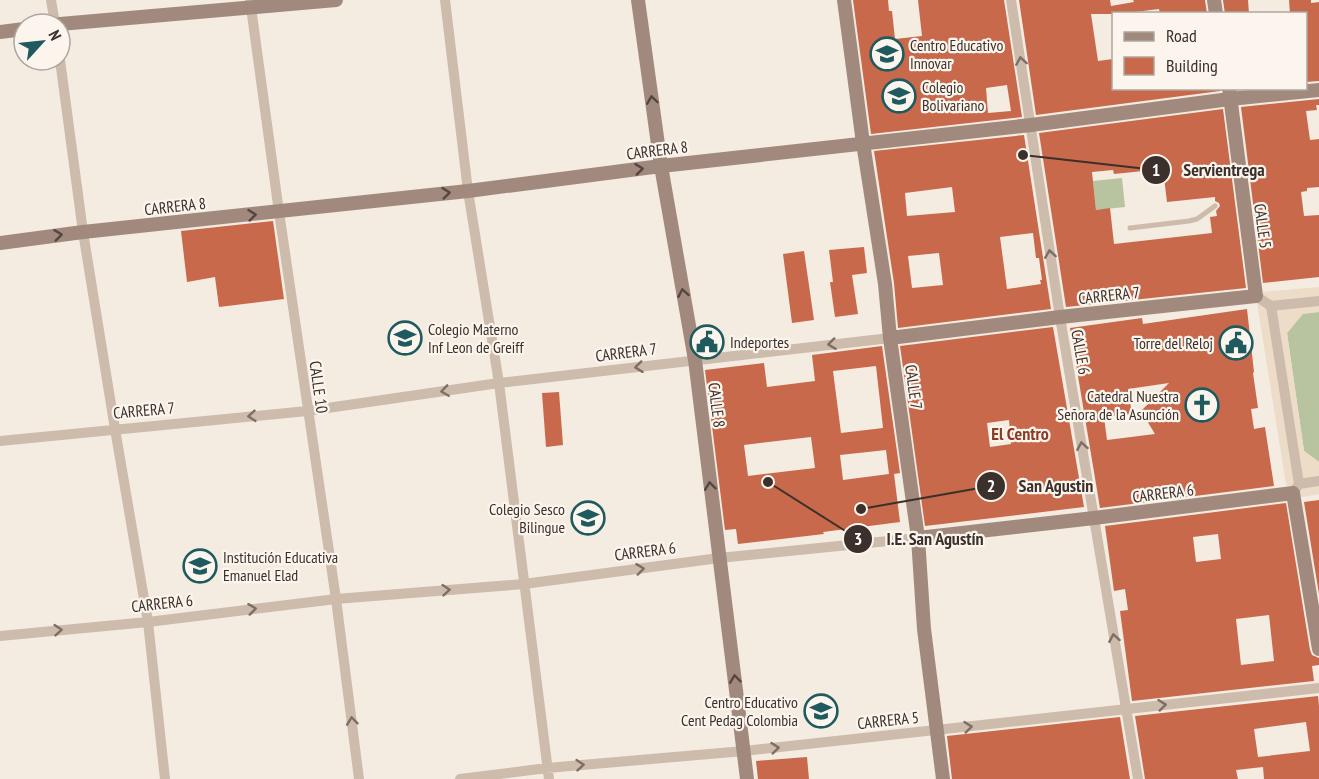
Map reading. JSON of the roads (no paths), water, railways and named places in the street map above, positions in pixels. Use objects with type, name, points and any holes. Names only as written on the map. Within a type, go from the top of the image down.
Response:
[{"type":"street","points":[[72,23],[251,3],[336,0]]},
{"type":"street","points":[[445,0],[468,191],[499,383],[548,774]]},
{"type":"street","name":"CALLE 8","points":[[638,0],[661,166],[695,360],[747,779]]},
{"type":"street","name":"CALLE 7","points":[[844,0],[885,284],[890,338],[918,537],[924,629],[943,779]]},
{"type":"street","name":"CALLE 6","points":[[1011,0],[1060,317],[1138,779]]},
{"type":"street","name":"CALLE 10","points":[[251,3],[336,599],[359,779]]},
{"type":"street","points":[[62,72],[83,232],[148,622],[165,779]]},
{"type":"street","name":"CARRERA 8","points":[[0,243],[1030,125],[1229,94],[1319,90]]},
{"type":"street","name":"CALLE 5","points":[[1229,94],[1241,203],[1256,296]]},
{"type":"street","points":[[1256,296],[1271,306],[1319,301]]},
{"type":"street","name":"CARRERA 7","points":[[0,441],[308,411],[499,383],[1256,296]]},
{"type":"street","points":[[1271,306],[1319,649]]},
{"type":"street","points":[[1296,488],[1319,481]]},
{"type":"street","name":"CARRERA 6","points":[[0,636],[148,622],[336,599],[524,584],[719,558],[1094,518],[1296,488]]},
{"type":"street","name":"CARRERA 5","points":[[460,779],[548,774],[1319,688]]},
{"type":"lane","points":[[1130,228],[1197,219],[1215,206]]},
{"type":"place","name":"Centro Educativo Innovar","points":[[887,54]]},
{"type":"place","name":"Colegio Bolivariano","points":[[899,96]]},
{"type":"place","name":"Servientrega","points":[[1023,155]]},
{"type":"place","name":"Colegio Materno Inf Leon de Greiff","points":[[405,338]]},
{"type":"place","name":"Indeportes","points":[[707,342]]},
{"type":"place","name":"Torre del Reloj","points":[[1236,343]]},
{"type":"place","name":"Catedral Nuestra Señora de la Asunción","points":[[1202,405]]},
{"type":"place","name":"I.E. San Agustín","points":[[768,482]]},
{"type":"place","name":"San Agustin","points":[[861,509]]},
{"type":"place","name":"Colegio Sesco Bilingue","points":[[588,518]]},
{"type":"place","name":"Institución Educativa Emanuel Elad","points":[[200,566]]},
{"type":"place","name":"Centro Educativo Cent Pedag Colombia","points":[[821,711]]},
{"type":"district","name":"El Centro","points":[[1020,433]]}]
